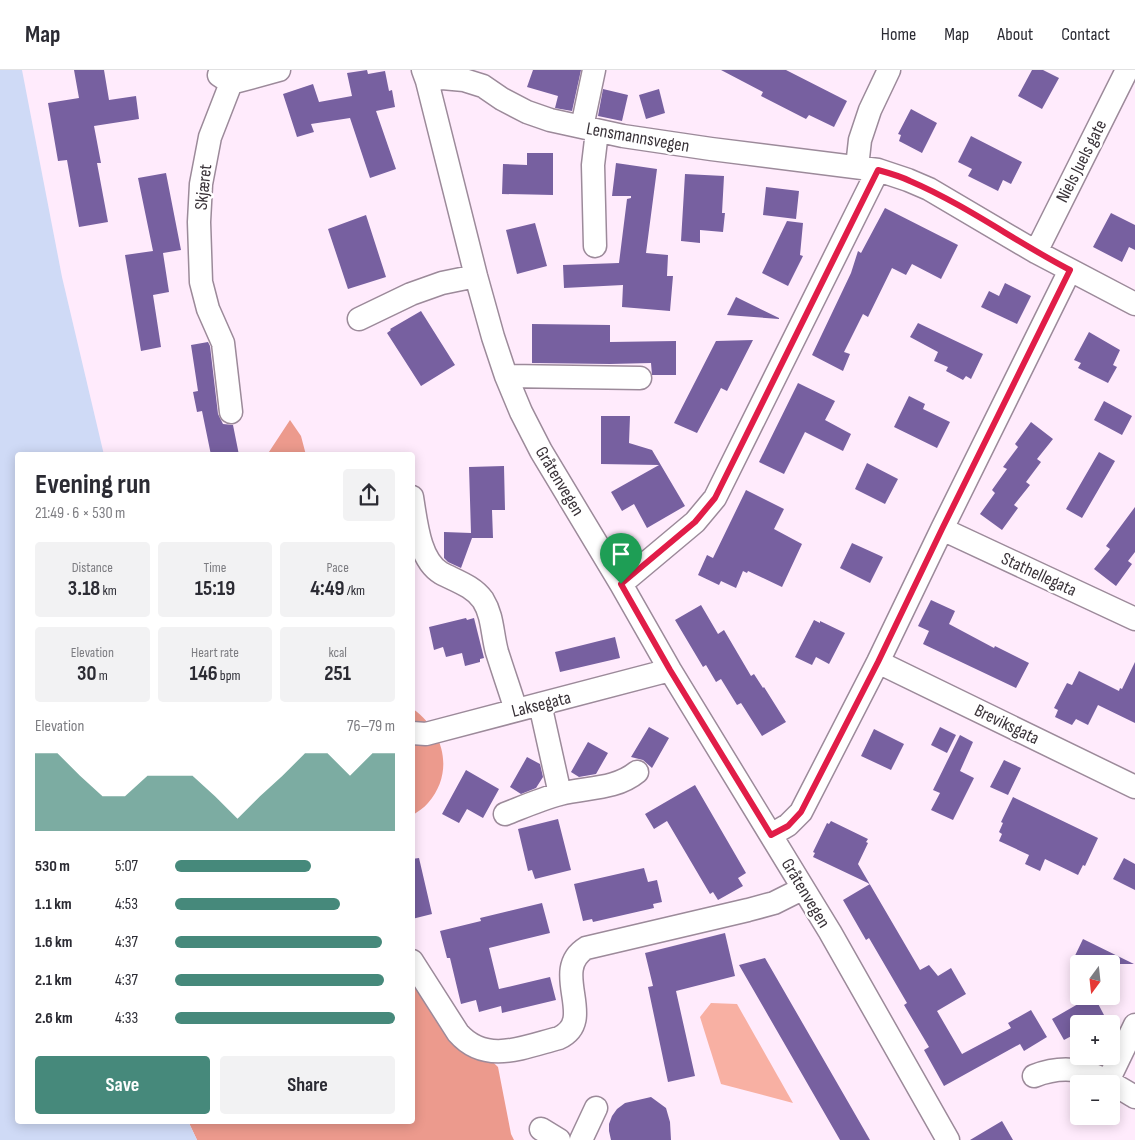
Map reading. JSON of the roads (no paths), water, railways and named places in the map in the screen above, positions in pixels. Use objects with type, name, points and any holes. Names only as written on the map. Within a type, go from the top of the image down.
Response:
[{"type":"street","points":[[212,70],[228,76],[279,70]]},
{"type":"street","points":[[594,70],[589,129],[596,246]]},
{"type":"street","points":[[621,584],[695,522],[715,498],[867,168],[860,140],[870,110],[888,70]]},
{"type":"street","name":"Niels Juels gate","points":[[1036,252],[1127,70]]},
{"type":"street","name":"Skjæret","points":[[228,76],[210,137],[201,184],[199,222],[201,282],[208,309],[223,343],[231,412]]},
{"type":"street","name":"Lensmannsvegen","points":[[425,76],[464,80],[483,86],[502,99],[527,112],[550,120],[589,129],[710,149],[867,168],[908,180],[929,189],[1036,252],[1135,304]]},
{"type":"street","name":"Gråtenvegen","points":[[425,76],[476,276],[506,376],[521,412],[541,451],[670,670],[830,932],[938,1137]]},
{"type":"street","points":[[771,835],[788,826],[801,812],[878,662],[1070,270]]},
{"type":"street","points":[[359,319],[419,291],[442,283],[476,276]]},
{"type":"street","points":[[506,376],[640,378]]},
{"type":"street","points":[[415,516],[424,554],[432,567],[467,586],[482,599],[490,616],[497,650],[516,710]]},
{"type":"street","name":"Stathellegata","points":[[942,529],[1135,619]]},
{"type":"street","name":"Breviksgata","points":[[878,662],[1135,787]]},
{"type":"street","name":"Laksegata","points":[[415,733],[426,734],[670,670]]},
{"type":"street","points":[[540,704],[560,794]]},
{"type":"street","points":[[505,814],[560,794],[598,788],[627,780],[637,772]]},
{"type":"street","points":[[415,966],[465,1042],[490,1051],[506,1051],[559,1038],[564,1036],[573,1025],[576,1008],[570,974],[575,958],[586,948],[748,910],[782,900],[802,889]]},
{"type":"street","points":[[1111,1075],[1135,1025]]},
{"type":"street","points":[[1034,1076],[1063,1068],[1092,1075]]},
{"type":"street","points":[[1120,1088],[1135,1097]]},
{"type":"street","points":[[581,1140],[596,1108]]},
{"type":"water","points":[[0,70],[22,70],[62,277],[103,452],[15,452],[15,1124],[189,1124],[197,1140],[0,1140]]}]
